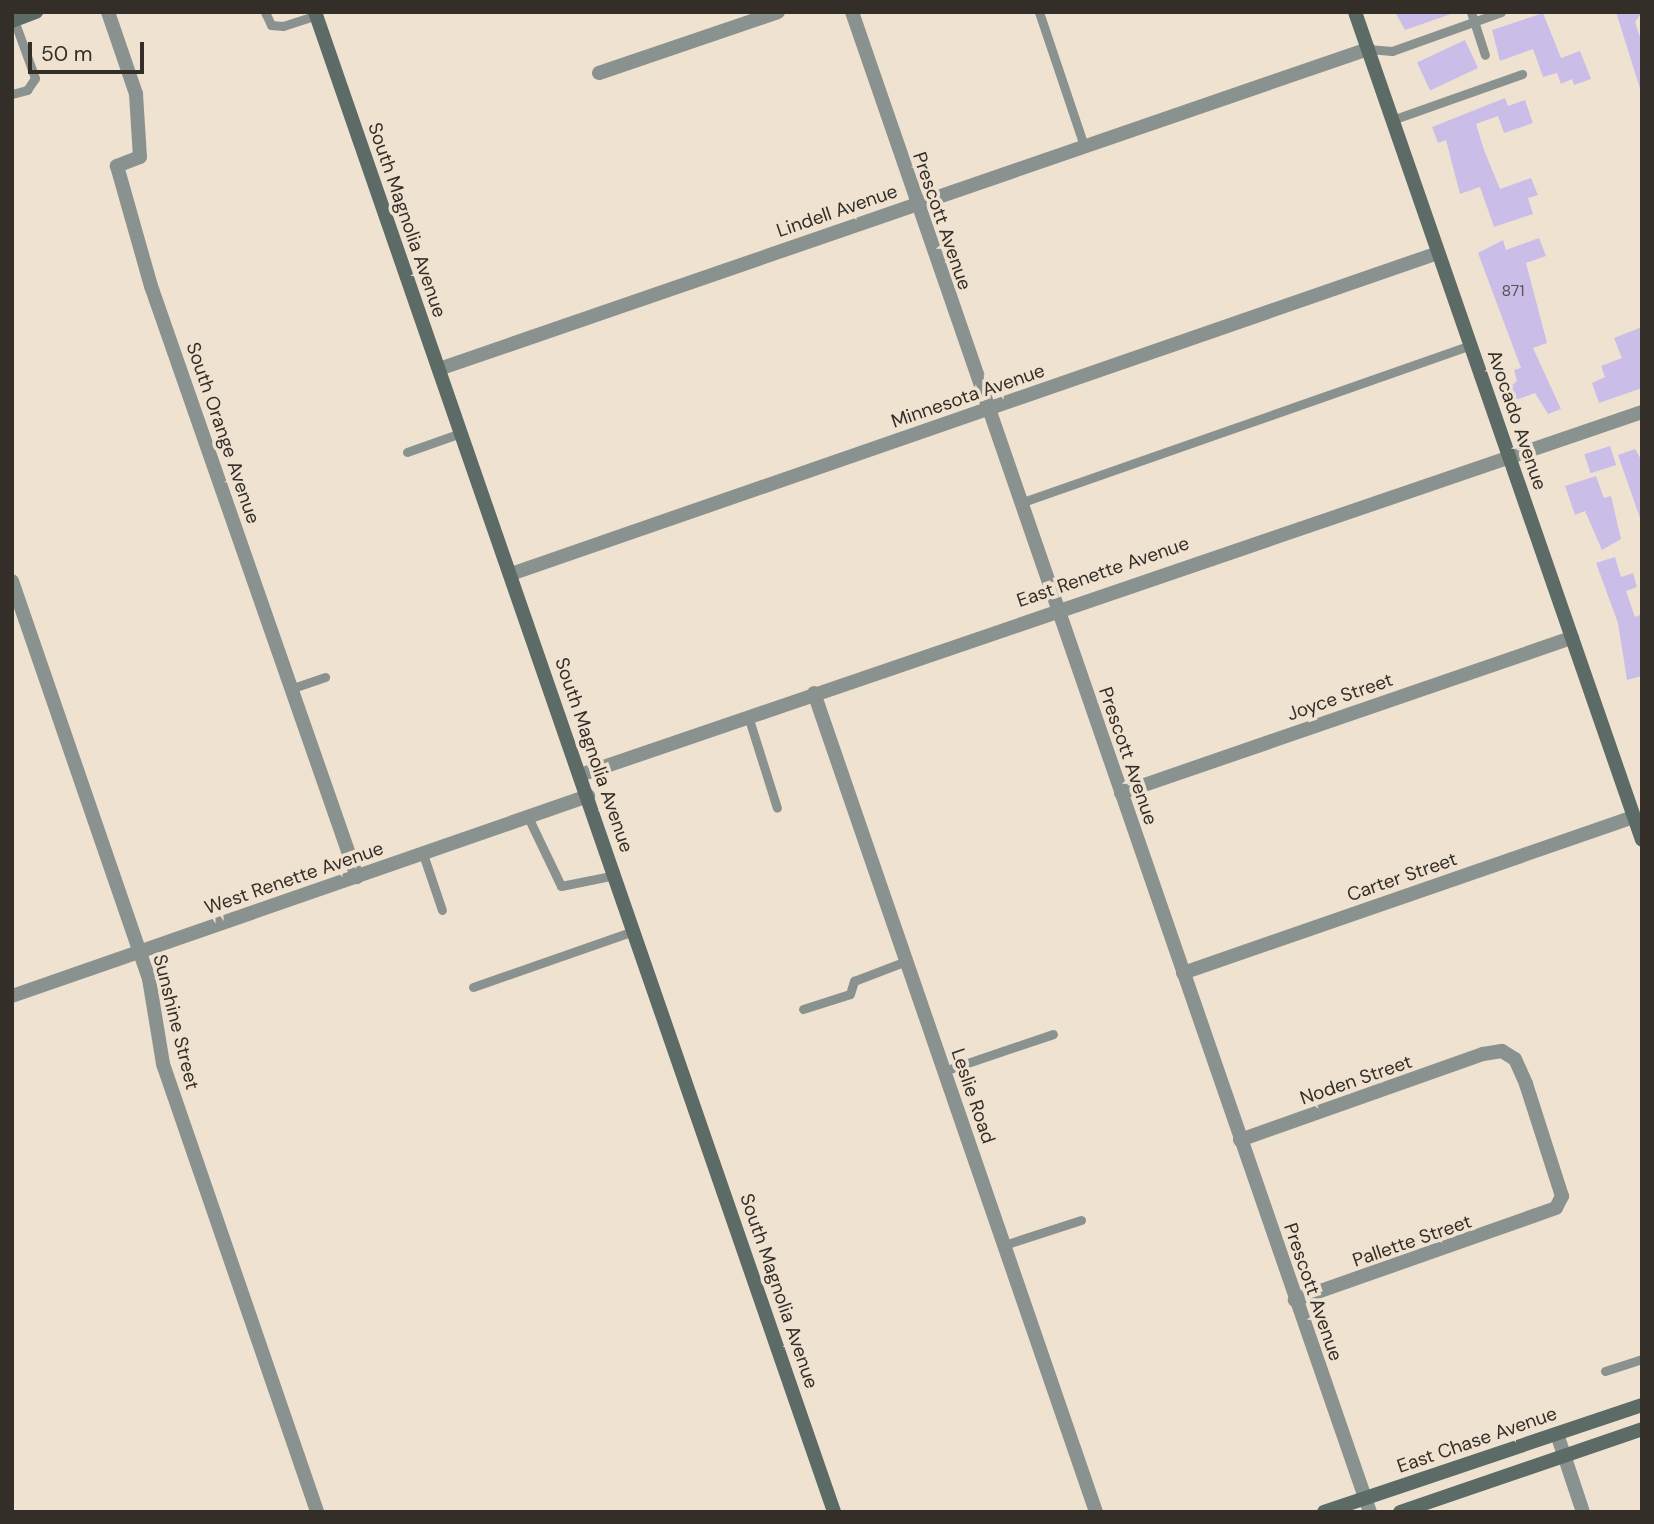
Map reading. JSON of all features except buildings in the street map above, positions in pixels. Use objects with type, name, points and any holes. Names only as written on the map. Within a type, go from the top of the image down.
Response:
[{"type":"main road","name":"Avocado Avenue","points":[[1355,12],[1642,840]]},
{"type":"main road","points":[[13,20],[32,13]]},
{"type":"main road","name":"South Magnolia Avenue","points":[[315,14],[834,1512]]},
{"type":"main road","name":"East Chase Avenue","points":[[1324,1512],[1368,1505],[1642,1405]]},
{"type":"main road","points":[[1400,1512],[1642,1429]]},
{"type":"street","name":"South Orange Avenue","points":[[108,12],[136,94],[142,138],[140,157],[117,166],[150,286],[357,877]]},
{"type":"street","points":[[599,74],[778,12]]},
{"type":"street","name":"Prescott Avenue","points":[[852,12],[986,411],[1368,1505]]},
{"type":"street","name":"Lindell Avenue","points":[[439,369],[1368,49]]},
{"type":"street","name":"Minnesota Avenue","points":[[511,574],[1438,253]]},
{"type":"street","name":"East Renette Avenue","points":[[580,775],[1509,453],[1642,412]]},
{"type":"street","name":"Sunshine Street","points":[[12,581],[140,952],[163,1063],[317,1512]]},
{"type":"street","name":"Joyce Street","points":[[1121,793],[1572,638]]},
{"type":"street","name":"Leslie Road","points":[[814,693],[1096,1512]]},
{"type":"street","name":"West Renette Avenue","points":[[12,996],[588,796]]},
{"type":"street","name":"Carter Street","points":[[1183,973],[1634,817]]},
{"type":"street","name":"Noden Street","points":[[1240,1140],[1483,1054],[1502,1051],[1515,1059],[1525,1080],[1562,1196],[1542,1217]]},
{"type":"street","name":"Pallette Street","points":[[1295,1300],[1542,1217]]},
{"type":"street","points":[[1557,1434],[1583,1512]]},
{"type":"lane","points":[[265,12],[271,25],[283,26],[315,14]]},
{"type":"lane","points":[[1039,12],[1084,146]]},
{"type":"lane","points":[[1368,49],[1392,51],[1472,17],[1501,12]]},
{"type":"lane","points":[[1472,17],[1485,55]]},
{"type":"lane","points":[[12,94],[27,90],[35,78],[13,20]]},
{"type":"lane","points":[[1392,120],[1522,74]]},
{"type":"lane","points":[[1018,503],[1470,345]]},
{"type":"lane","points":[[407,452],[461,433]]},
{"type":"lane","points":[[293,688],[325,677]]},
{"type":"lane","points":[[748,716],[777,808]]},
{"type":"lane","points":[[528,817],[561,886],[615,874]]},
{"type":"lane","points":[[423,853],[442,910]]},
{"type":"lane","points":[[473,986],[634,931]]},
{"type":"lane","points":[[803,1009],[850,994],[854,981],[906,961]]},
{"type":"lane","points":[[944,1071],[1053,1034]]},
{"type":"lane","points":[[1004,1245],[1081,1220]]},
{"type":"lane","points":[[1605,1371],[1642,1359]]}]
